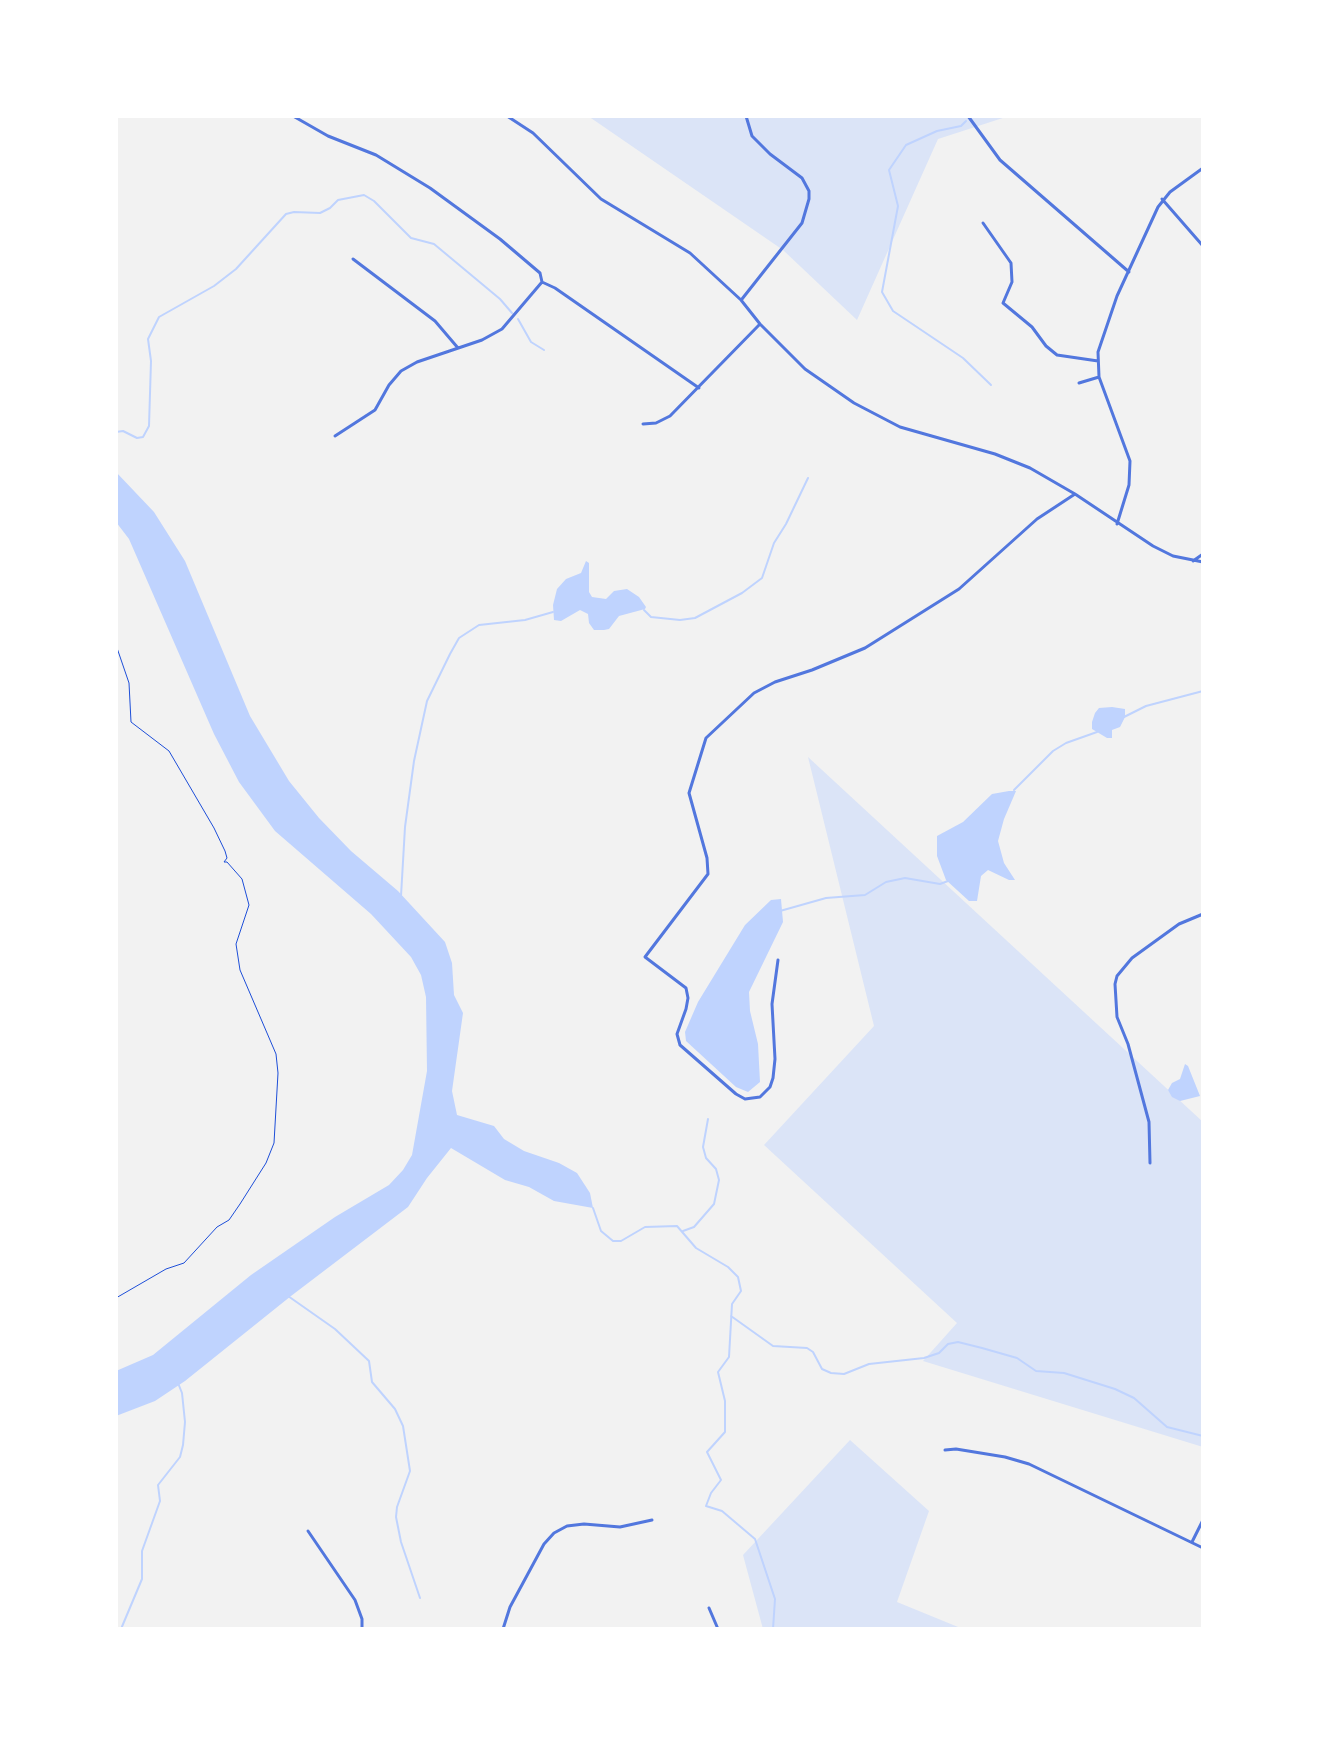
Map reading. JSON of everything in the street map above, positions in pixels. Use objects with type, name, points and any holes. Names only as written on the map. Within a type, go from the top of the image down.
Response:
[{"type":"street","points":[[293,116],[328,136],[376,155],[430,188],[500,239],[540,273],[542,282]]},
{"type":"street","points":[[507,116],[533,133],[601,199],[690,253],[741,300],[805,369],[854,403],[900,427],[968,445],[1018,463],[1075,494],[1117,524],[1173,556],[1203,562]]},
{"type":"street","points":[[741,300],[802,223],[809,199],[809,191],[802,178],[752,136],[746,116]]},
{"type":"street","points":[[968,116],[1000,160],[1129,272]]},
{"type":"street","points":[[1117,524],[1129,485],[1130,461],[1099,377],[1098,361],[1108,320],[1162,199],[1203,168]]},
{"type":"street","points":[[1162,199],[1203,246]]},
{"type":"street","points":[[983,223],[1011,263],[1012,282],[1003,303],[1032,327],[1057,355],[1098,361]]},
{"type":"street","points":[[353,259],[435,321],[458,348]]},
{"type":"street","points":[[335,436],[375,410],[401,371],[417,362],[482,340],[502,329],[542,282]]},
{"type":"street","points":[[542,282],[699,388]]},
{"type":"street","points":[[643,424],[656,423],[670,416],[760,324]]},
{"type":"street","points":[[1079,383],[1099,377]]},
{"type":"street","points":[[778,960],[772,1004],[773,1078],[766,1093],[752,1099],[736,1094],[680,1045],[677,1034],[686,1009],[686,988],[645,957],[708,874],[707,858],[689,793],[707,737],[741,703],[768,685],[865,648],[959,589],[1037,519],[1075,494]]},
{"type":"street","points":[[1193,561],[1203,554]]},
{"type":"street","points":[[1150,1163],[1149,1122],[1128,1044],[1117,1017],[1115,984],[1117,976],[1132,958],[1179,924],[1203,914]]},
{"type":"street","points":[[945,1450],[1005,1457],[1029,1464],[1203,1548]]},
{"type":"street","points":[[503,1629],[510,1607],[544,1544],[554,1533],[567,1526],[620,1527],[652,1520]]},
{"type":"street","points":[[1192,1542],[1203,1520]]},
{"type":"street","points":[[308,1531],[355,1600],[362,1629]]},
{"type":"street","points":[[709,1608],[718,1629]]},
{"type":"path","points":[[116,645],[129,683],[131,722],[169,751],[214,828],[225,851],[227,858],[224,862],[242,879],[249,905],[236,944],[240,970],[276,1054],[278,1073],[274,1143],[266,1163],[229,1220],[217,1227],[184,1263],[166,1269],[116,1298]]},
{"type":"shaded area","points":[[588,116],[1009,116],[938,139],[857,320],[783,250]]},
{"type":"shaded area","points":[[808,757],[1203,1122],[1203,1447],[923,1361],[957,1323],[764,1145],[874,1026]]},
{"type":"shaded area","points":[[850,1440],[929,1511],[897,1602],[963,1629],[763,1629],[743,1555]]},
{"type":"water","points":[[116,472],[154,512],[185,561],[250,716],[289,781],[319,818],[351,851],[398,891],[445,942],[452,963],[454,995],[463,1013],[452,1091],[457,1115],[494,1126],[504,1139],[524,1151],[577,1173],[590,1193],[593,1208],[554,1201],[529,1187],[505,1180],[451,1148],[408,1207],[185,1381],[155,1401],[116,1416],[116,1371],[153,1355],[251,1275],[335,1217],[389,1185],[403,1170],[412,1155],[427,1071],[426,997],[421,975],[411,957],[371,914],[275,831],[239,782],[214,734],[129,539],[116,522]]},
{"type":"water","points":[[586,561],[589,563],[589,592],[592,597],[606,599],[614,591],[627,589],[639,597],[645,609],[619,616],[609,629],[604,630],[594,630],[588,614],[580,610],[561,621],[554,620],[553,605],[557,589],[566,579],[581,573]]},
{"type":"water","points":[[1099,708],[1125,709],[1125,717],[1120,727],[1112,730],[1112,738],[1107,738],[1092,729],[1092,722]]},
{"type":"water","points":[[1016,791],[998,841],[1004,863],[1015,880],[988,870],[981,876],[977,901],[969,901],[946,880],[937,856],[937,836],[963,822],[992,794]]},
{"type":"water","points":[[781,899],[783,922],[749,992],[758,1044],[760,1082],[748,1092],[736,1087],[686,1041],[685,1032],[698,1002],[745,925],[771,900]]},
{"type":"water","points":[[1185,1064],[1200,1096],[1180,1101],[1172,1097],[1168,1090],[1172,1083],[1180,1079]]},
{"type":"waterway","points":[[966,121],[961,126],[937,131],[906,145],[889,170],[898,206],[882,292],[893,311],[963,358],[991,385]]},
{"type":"waterway","points":[[116,432],[143,437],[149,426],[151,361],[148,339],[159,317],[214,286],[236,269],[286,214],[320,213],[338,200],[364,195],[411,238],[434,244],[500,299],[512,313]]},
{"type":"waterway","points":[[518,319],[531,342],[544,350]]},
{"type":"waterway","points":[[644,610],[651,617],[695,618],[742,593],[762,578],[774,543],[808,478]]},
{"type":"waterway","points":[[401,896],[405,827],[414,761],[427,701],[450,654],[459,638],[479,625],[525,620],[553,612]]},
{"type":"waterway","points":[[1124,717],[1146,706],[1203,691]]},
{"type":"waterway","points":[[1014,790],[1053,751],[1097,732]]},
{"type":"waterway","points":[[780,911],[826,898],[865,895],[886,882],[905,878],[940,884],[948,881]]},
{"type":"waterway","points":[[683,1231],[694,1227],[714,1204],[719,1180],[703,1147],[708,1119]]},
{"type":"waterway","points":[[593,1208],[601,1231],[613,1241],[621,1241],[645,1227],[677,1226],[696,1248],[728,1267],[738,1277],[741,1291],[732,1304],[729,1357],[718,1372],[725,1401],[725,1432],[707,1452],[721,1480],[706,1506],[722,1511],[755,1539],[775,1599],[773,1629]]},
{"type":"waterway","points":[[288,1296],[335,1329],[369,1361],[372,1382],[395,1409],[403,1426],[410,1471],[396,1517],[420,1598]]},
{"type":"waterway","points":[[731,1316],[773,1346],[807,1348],[813,1352],[822,1369],[831,1373],[844,1374],[869,1364],[924,1358],[939,1353],[948,1344],[958,1342],[982,1348],[1017,1358],[1036,1371],[1064,1373],[1115,1389],[1134,1398],[1167,1427],[1203,1436]]},
{"type":"waterway","points":[[121,1629],[142,1579],[142,1551],[160,1501],[158,1485],[180,1457],[183,1445],[185,1422],[178,1383]]}]
